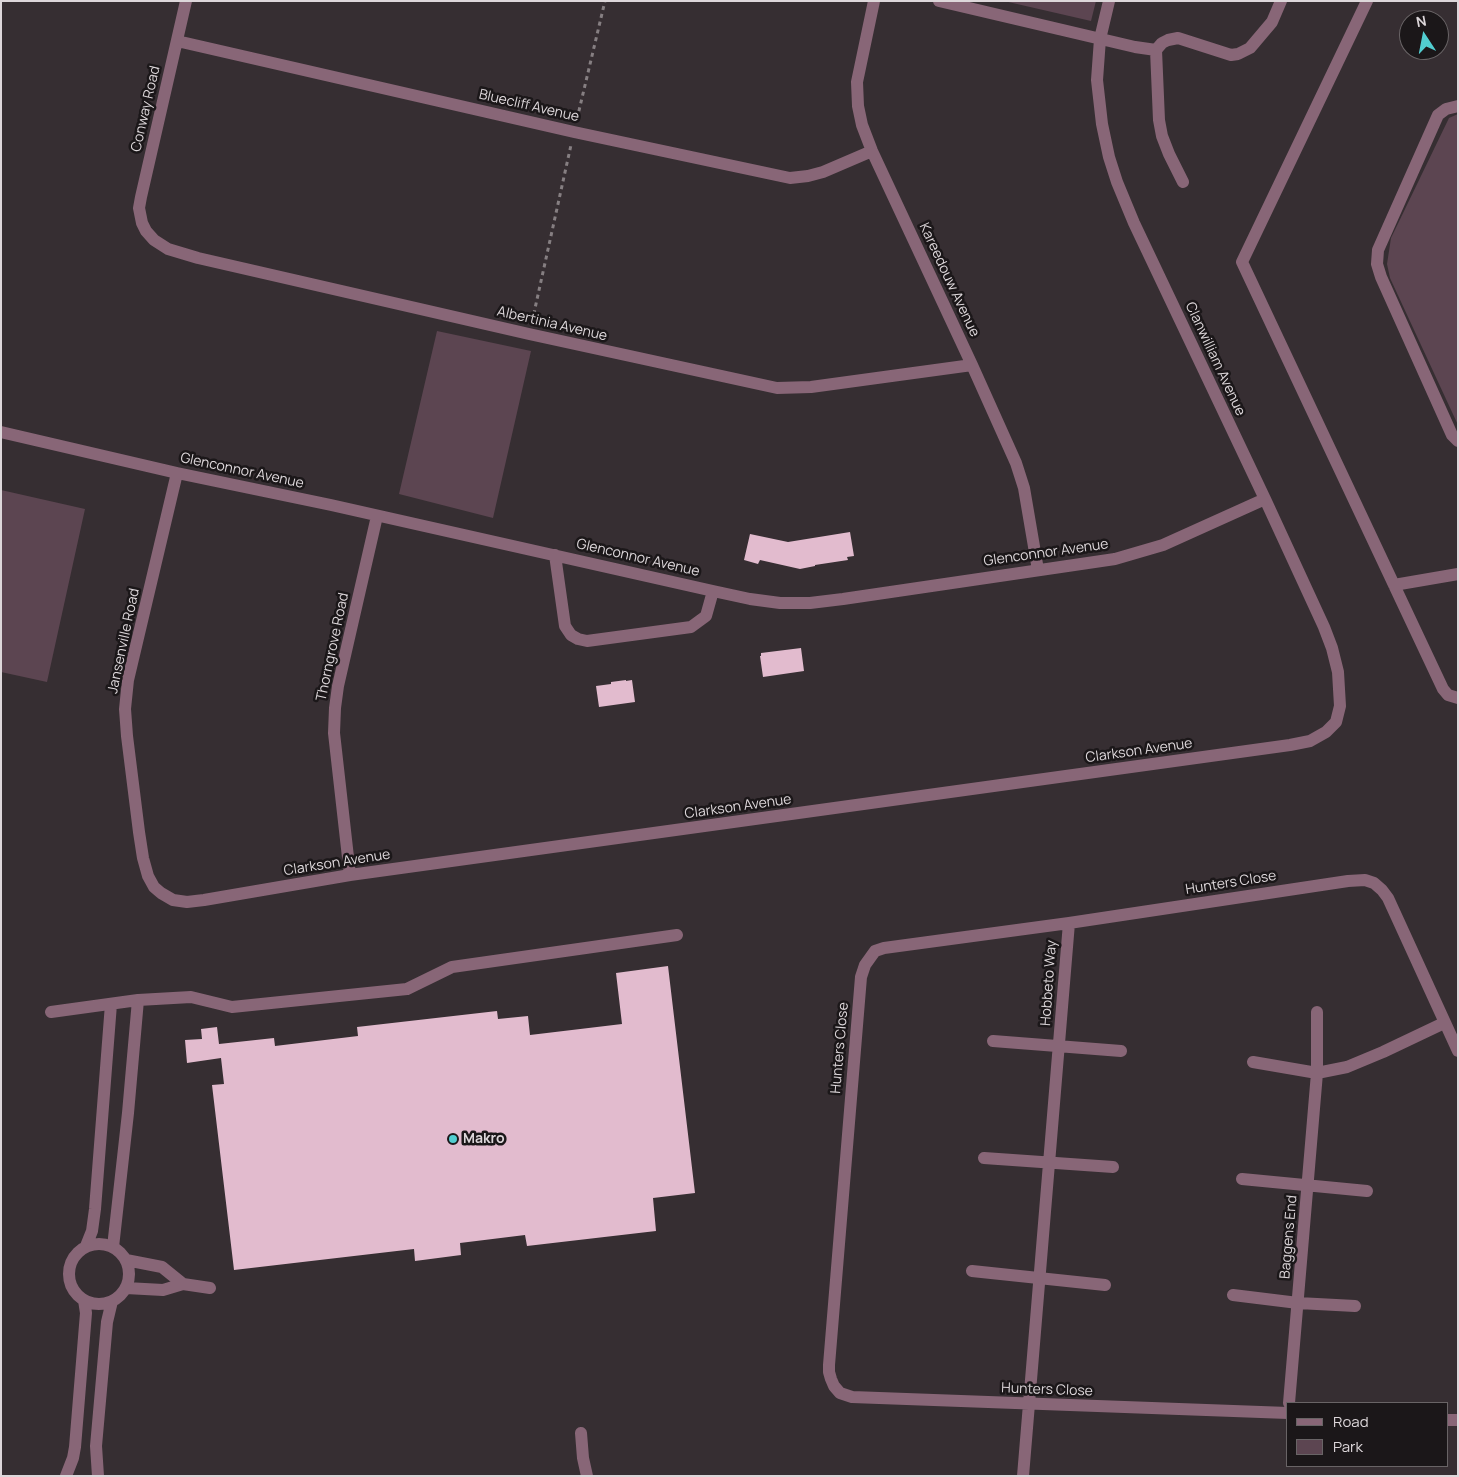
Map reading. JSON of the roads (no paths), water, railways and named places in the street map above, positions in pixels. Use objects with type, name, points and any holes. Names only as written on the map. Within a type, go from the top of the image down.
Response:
[{"type":"street","name":"Conway Road","points":[[142,223],[139,208],[141,197],[186,1]]},
{"type":"street","name":"Kareedouw Avenue","points":[[874,1],[857,82],[858,106],[862,125],[872,151],[1016,463],[1024,488],[1038,570]]},
{"type":"street","points":[[939,1],[1100,39],[1156,50]]},
{"type":"street","name":"Clanwilliam Avenue","points":[[1109,1],[1100,39],[1097,80],[1102,124],[1109,157],[1134,223],[1324,626],[1338,672],[1340,706],[1336,722]]},
{"type":"street","points":[[1183,182],[1168,154],[1162,136],[1156,50],[1162,43],[1178,38],[1231,55],[1238,54],[1250,48],[1272,22],[1281,1]]},
{"type":"street","points":[[1367,1],[1242,262],[1443,689],[1448,695],[1458,698]]},
{"type":"street","name":"Bluecliff Avenue","points":[[177,41],[574,132],[790,178],[823,172],[872,151]]},
{"type":"street","points":[[1458,106],[1446,109],[1438,115],[1378,250],[1377,264],[1381,277],[1452,435],[1458,441]]},
{"type":"street","name":"Albertinia Avenue","points":[[142,223],[154,240],[168,249],[198,258],[529,334],[777,388],[811,387],[972,365]]},
{"type":"street","name":"Glenconnor Avenue","points":[[1,432],[177,473],[331,505],[713,591],[780,603],[810,603],[842,599],[1115,559],[1163,545],[1264,500]]},
{"type":"street","name":"Jansenville Road","points":[[148,876],[139,832],[125,709],[128,680],[177,473]]},
{"type":"street","name":"Thorngrove Road","points":[[350,875],[334,733],[335,708],[338,686],[377,516]]},
{"type":"street","points":[[555,555],[565,626],[571,635],[578,639],[587,641],[691,627],[706,616],[713,591]]},
{"type":"street","points":[[1394,585],[1458,574]]},
{"type":"street","name":"Clarkson Avenue","points":[[148,876],[161,893],[173,900],[187,902],[204,900],[350,875],[1290,745],[1310,741],[1326,732],[1336,722]]},
{"type":"street","name":"Hunters Close","points":[[1286,1413],[852,1398],[840,1393],[834,1386],[829,1372],[829,1355],[861,977],[865,965],[875,951],[884,948],[1069,923],[1338,882],[1365,880],[1374,883],[1388,898],[1458,1051]]},
{"type":"street","name":"Hobbeto Way","points":[[1023,1476],[1069,923]]},
{"type":"street","points":[[51,1012],[138,1000],[191,996],[232,1007],[406,989],[452,967],[677,935]]},
{"type":"street","points":[[113,1247],[138,1000]]},
{"type":"street","points":[[86,1246],[92,1231],[95,1209],[111,1004]]},
{"type":"street","name":"Baggens End","points":[[1289,1402],[1317,1073],[1317,1012]]},
{"type":"street","points":[[1253,1062],[1317,1073],[1347,1067],[1444,1023]]},
{"type":"street","name":"Hobbeto Way","points":[[993,1040],[1121,1051]]},
{"type":"street","points":[[984,1158],[1113,1167]]},
{"type":"street","points":[[1242,1179],[1367,1191]]},
{"type":"street","points":[[104,1244],[113,1247],[126,1260],[129,1269],[126,1288],[120,1296],[112,1301],[103,1304],[93,1304],[84,1300],[71,1286],[69,1268],[78,1252],[86,1246],[104,1244]]},
{"type":"street","points":[[126,1260],[162,1268],[183,1284]]},
{"type":"street","points":[[972,1271],[1105,1285]]},
{"type":"street","points":[[126,1288],[164,1290],[183,1284],[210,1288]]},
{"type":"street","points":[[1233,1295],[1298,1303],[1355,1306]]},
{"type":"street","points":[[66,1476],[75,1447],[86,1313],[84,1300]]},
{"type":"street","points":[[98,1476],[96,1446],[107,1322],[112,1301]]},
{"type":"street","points":[[581,1433],[587,1476]]},
{"type":"place","name":"Makro","points":[[453,1139]]}]
